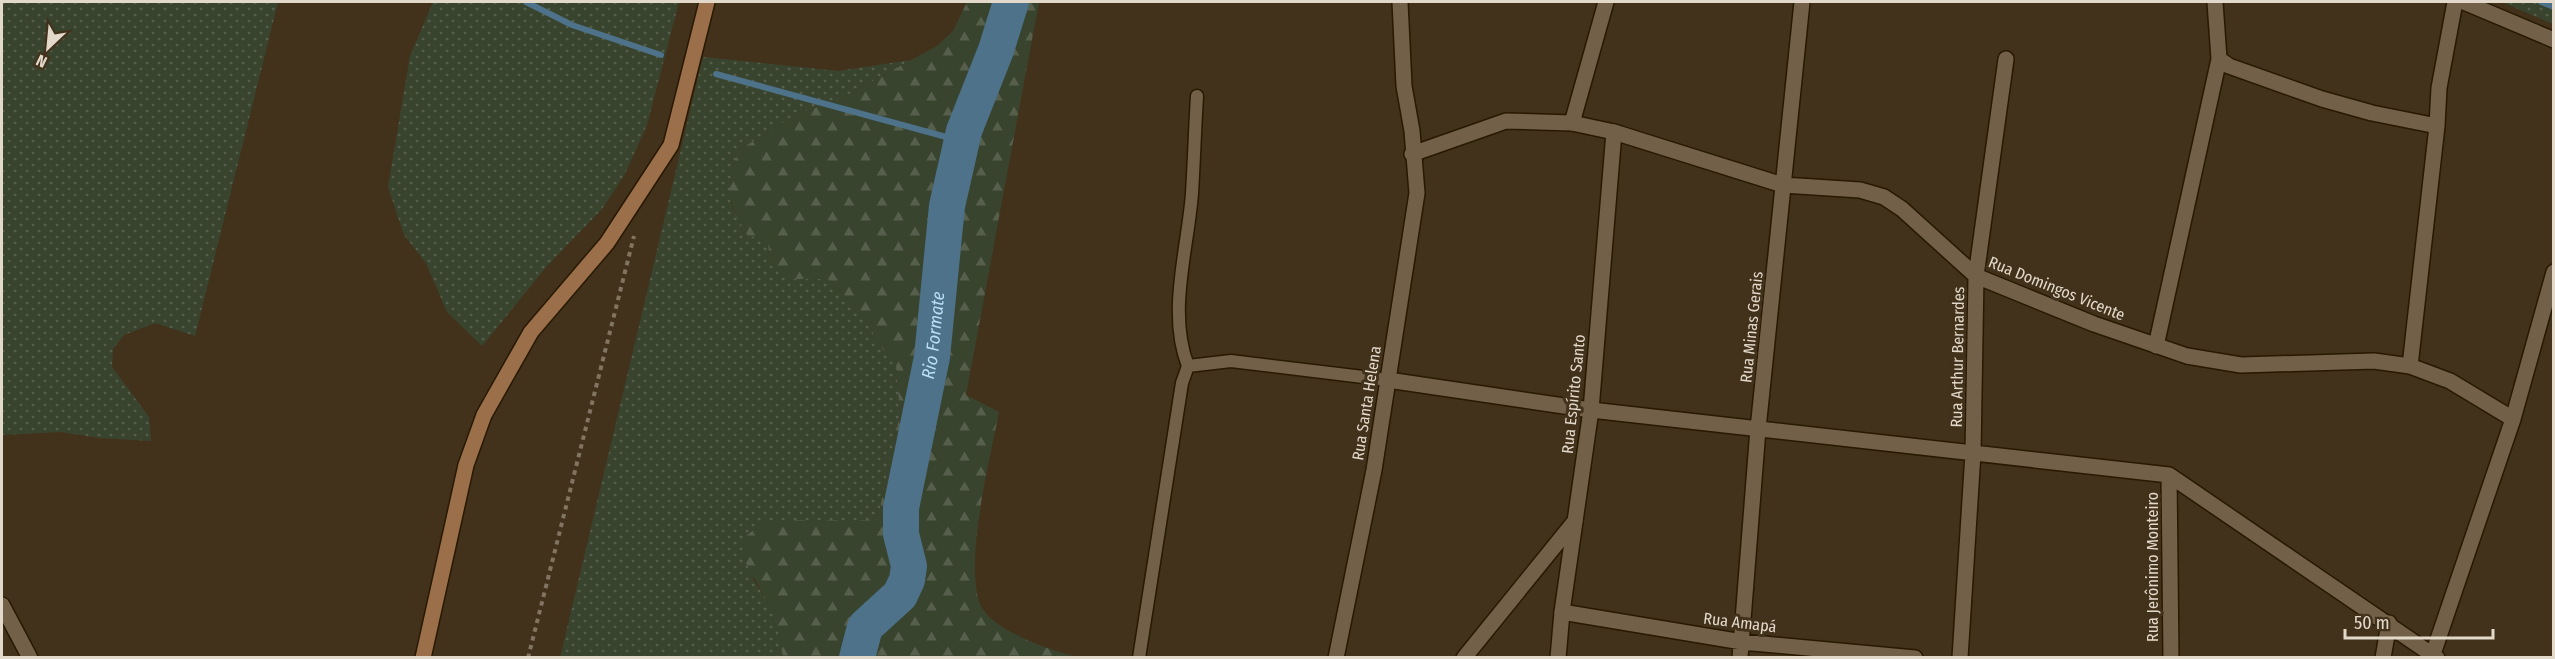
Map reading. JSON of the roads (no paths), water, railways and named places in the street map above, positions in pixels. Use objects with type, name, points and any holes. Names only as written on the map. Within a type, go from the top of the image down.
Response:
[{"type":"main road","points":[[423,657],[466,465],[484,415],[531,332],[607,243],[672,145],[707,2]]},
{"type":"street","points":[[1400,2],[1404,86],[1412,131],[1412,153]]},
{"type":"street","points":[[1572,123],[1606,2]]},
{"type":"street","name":"Rua Minas Gerais","points":[[1741,650],[1758,429],[1802,2]]},
{"type":"street","points":[[2156,346],[2219,59],[2215,2]]},
{"type":"street","points":[[2409,366],[2437,126],[2439,88],[2455,2]]},
{"type":"street","points":[[2464,2],[2553,40]]},
{"type":"street","name":"Rua Arthur Bernardes","points":[[1960,657],[1973,453],[1976,276],[2006,59]]},
{"type":"street","points":[[2219,59],[2229,66],[2322,99],[2372,113],[2437,126]]},
{"type":"street","name":"Rua Domingos Vicente","points":[[1412,153],[1506,121],[1572,123],[1614,132],[1783,185],[1860,190],[1884,197],[1902,209],[1976,276],[2094,324],[2156,346],[2187,356],[2241,365],[2374,361],[2409,366],[2451,381],[2513,418]]},
{"type":"street","name":"Rua Espírito Santo","points":[[1558,657],[1562,612],[1591,410],[1614,132]]},
{"type":"street","name":"Rua Santa Helena","points":[[1336,657],[1374,470],[1417,193],[1412,153]]},
{"type":"street","points":[[1388,380],[1591,410],[2169,475],[2435,656],[2513,418],[2553,272]]},
{"type":"street","name":"Rua Jerônimo Monteiro","points":[[2169,475],[2170,657]]},
{"type":"street","points":[[1464,657],[1575,521]]},
{"type":"street","points":[[2,605],[30,657]]},
{"type":"street","name":"Rua Amapá","points":[[1562,612],[1741,650],[1915,657]]},
{"type":"street","points":[[2383,657],[2389,623]]},
{"type":"lane","points":[[1138,657],[1182,383],[1188,366],[1181,348],[1178,325],[1192,193],[1197,96]]},
{"type":"lane","points":[[1188,366],[1231,361],[1388,380]]},
{"type":"waterway","points":[[526,2],[572,25],[661,55]]},
{"type":"waterway","name":"Rio Formate","points":[[857,658],[865,627],[900,595],[907,580],[909,566],[901,534],[901,508],[932,357],[947,206],[964,131],[996,50],[1011,2]]},
{"type":"waterway","points":[[2541,2],[2554,7]]},
{"type":"waterway","points":[[716,74],[961,141]]}]
